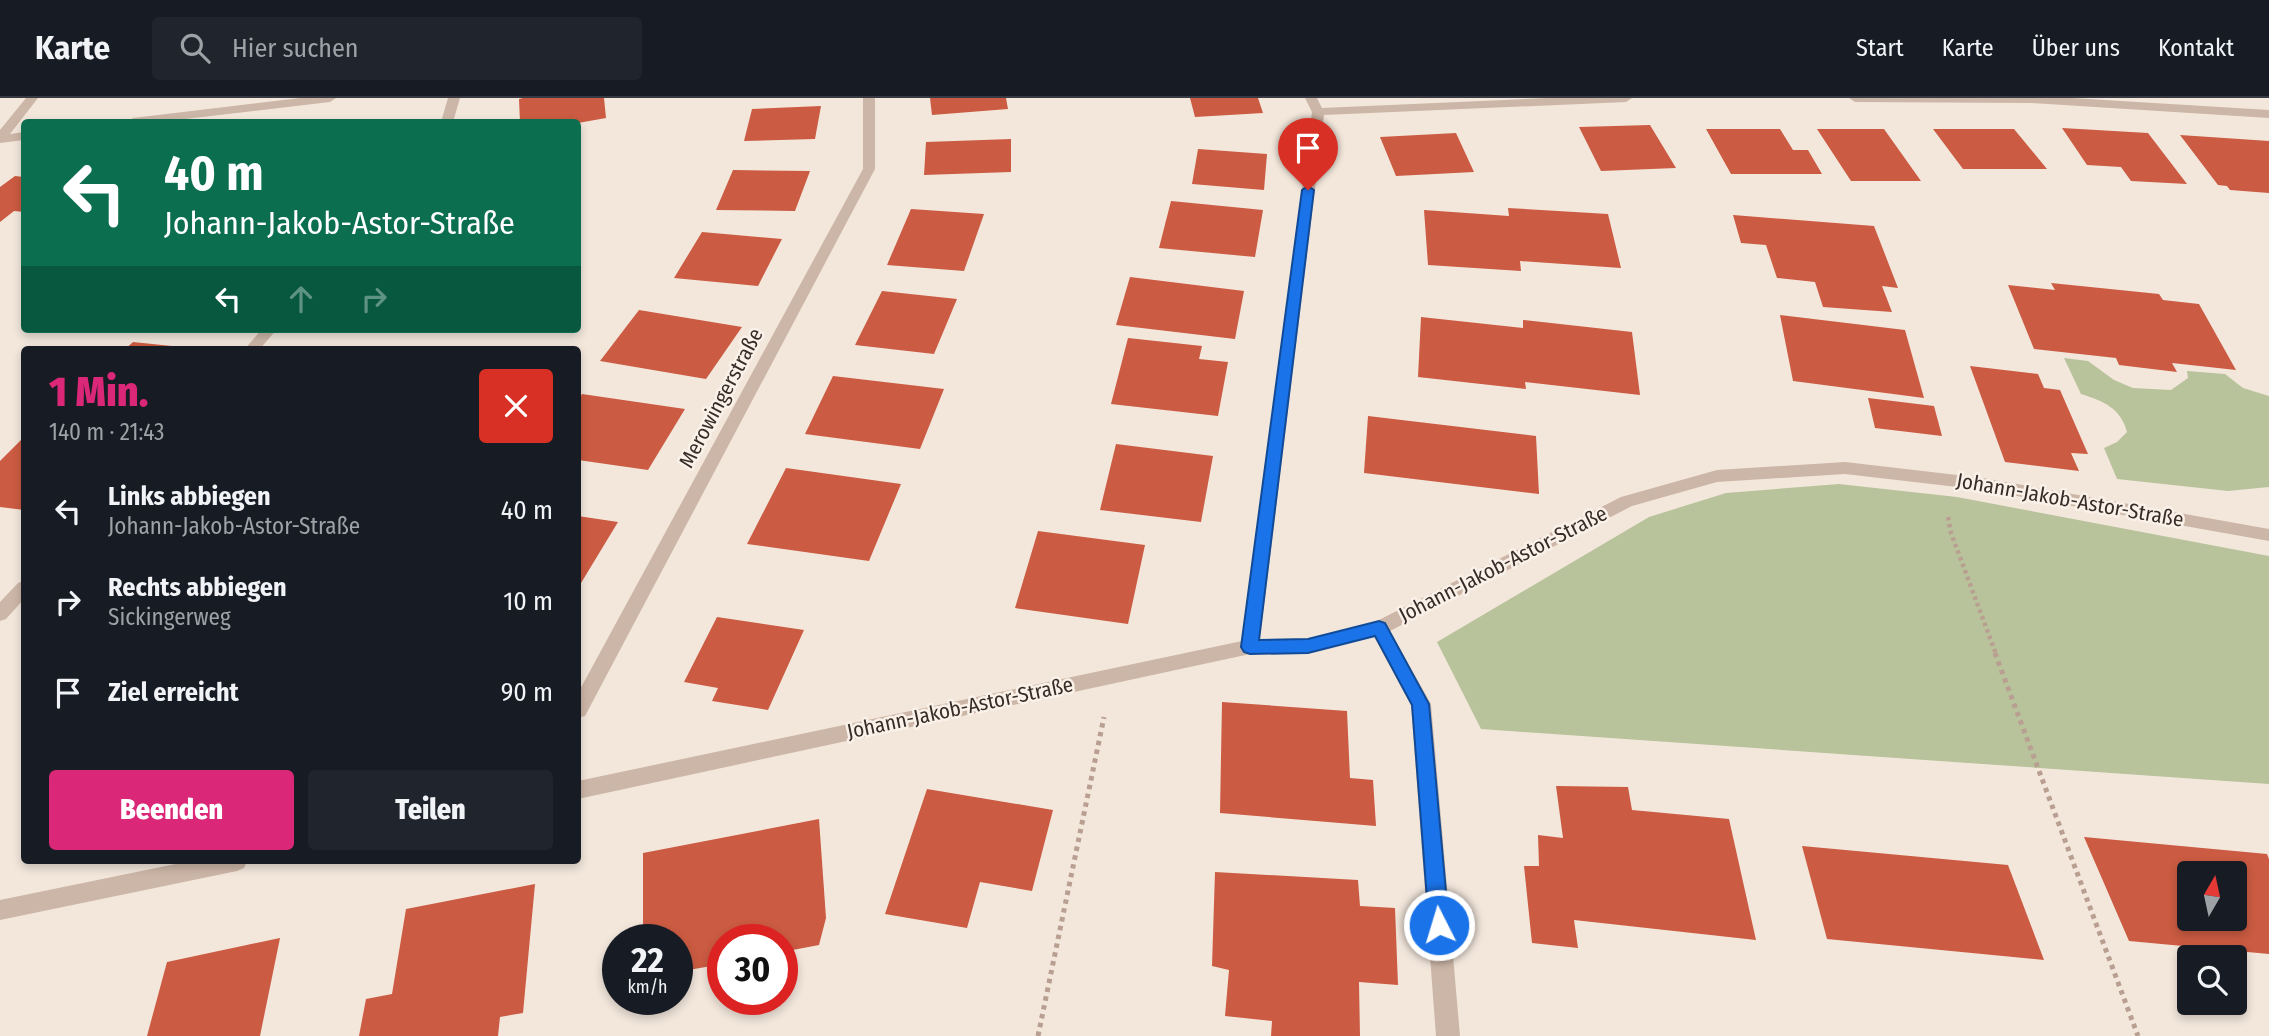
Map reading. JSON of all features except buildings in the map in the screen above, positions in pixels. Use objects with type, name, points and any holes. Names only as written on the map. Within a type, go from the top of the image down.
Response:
[{"type":"street","points":[[0,139],[32,98]]},
{"type":"street","points":[[158,119],[330,98]]},
{"type":"street","points":[[448,119],[454,98]]},
{"type":"street","name":"Merowingerstraße","points":[[581,704],[869,169],[869,98]]},
{"type":"street","points":[[1250,647],[1314,105],[1626,98]]},
{"type":"street","points":[[1855,98],[2031,99],[2269,114]]},
{"type":"street","points":[[0,139],[21,136]]},
{"type":"street","points":[[255,346],[267,333]]},
{"type":"street","name":"Johann-Jakob-Astor-Straße","points":[[581,789],[1250,647],[1308,646],[1379,628],[1491,573],[1627,500],[1717,476],[1844,468],[1940,478],[2269,535]]},
{"type":"street","points":[[0,614],[21,591]]},
{"type":"street","points":[[1379,628],[1421,704],[1448,1036]]},
{"type":"street","points":[[0,910],[222,864]]},
{"type":"path","points":[[1940,478],[1951,533],[2138,1036]]},
{"type":"path","points":[[1038,1036],[1113,675]]},
{"type":"green space","points":[[2064,358],[2088,361],[2114,380],[2133,388],[2171,390],[2188,378],[2187,371],[2225,374],[2243,388],[2269,396],[2269,487],[2228,491],[2117,479],[2104,448],[2117,442],[2127,432],[2124,424],[2116,411],[2081,394]]},
{"type":"green space","points":[[1839,484],[1957,497],[2269,556],[2269,784],[1481,729],[1437,642],[1649,517],[1726,493]]},
{"type":"route","points":[[1308,190],[1250,647],[1308,646],[1379,628],[1421,704],[1439,925]]}]
